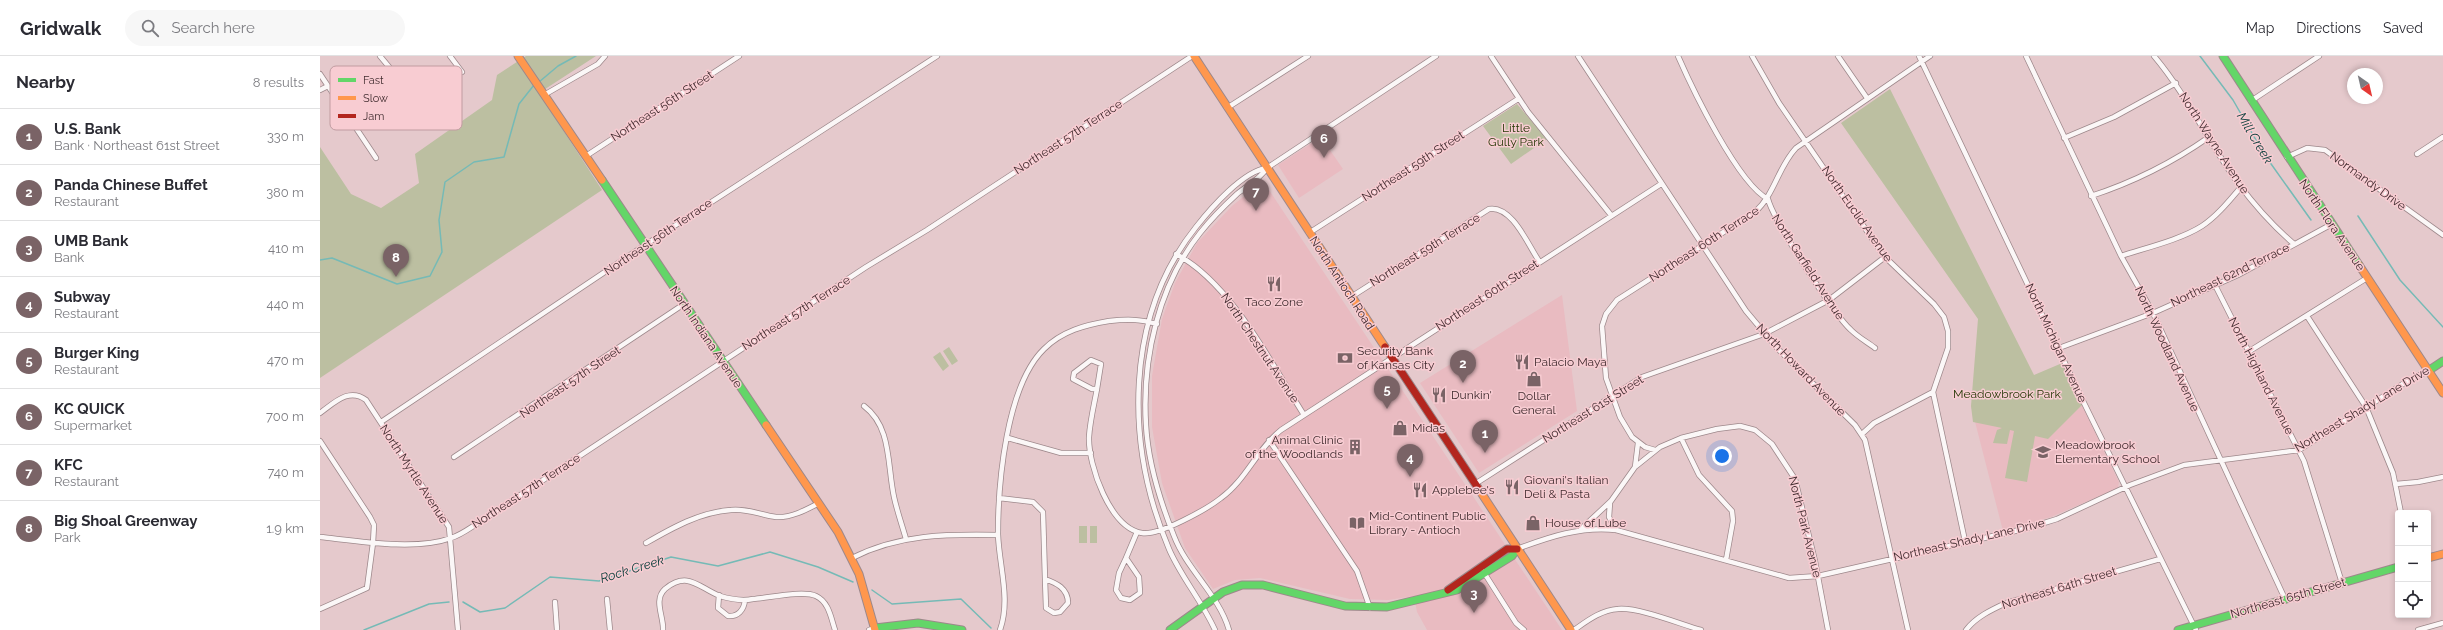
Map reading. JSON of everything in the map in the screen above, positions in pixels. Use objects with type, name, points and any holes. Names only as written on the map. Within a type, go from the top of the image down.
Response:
[{"type":"street","points":[[380,56],[388,66]]},
{"type":"street","points":[[450,56],[458,66]]},
{"type":"street","name":"North Indiana Avenue","points":[[518,56],[838,532],[852,558],[873,629]]},
{"type":"street","points":[[542,92],[598,64],[605,56]]},
{"type":"street","name":"Northeast 56th Street","points":[[586,156],[739,56]]},
{"type":"street","name":"Northeast 56th Terrace","points":[[380,422],[516,333],[644,245],[937,56]]},
{"type":"street","name":"North Antioch Road","points":[[1193,56],[1517,549],[1572,630]]},
{"type":"street","name":"Northeast 57th Terrace","points":[[320,537],[374,543],[418,543],[451,538],[503,508],[723,362],[1193,56]]},
{"type":"street","points":[[1227,108],[1308,56]]},
{"type":"street","points":[[1229,630],[1213,599],[1166,528],[1151,498],[1139,437],[1137,400],[1149,322],[1160,288],[1176,254],[1206,214],[1223,197],[1257,170],[1267,168],[1436,56]]},
{"type":"street","points":[[1491,56],[1518,99],[1611,215]]},
{"type":"street","name":"North Howard Avenue","points":[[1578,56],[1746,311],[1764,334],[1862,434]]},
{"type":"street","name":"North Garfield Avenue","points":[[1678,56],[1716,132],[1747,178],[1761,195],[1768,199],[1775,217],[1829,300],[1850,330],[1875,348]]},
{"type":"street","name":"North Euclid Avenue","points":[[1752,56],[1779,103],[1885,257],[1934,304],[1946,324],[1948,348],[1933,392]]},
{"type":"street","points":[[1838,56],[1867,98]]},
{"type":"street","name":"North Michigan Avenue","points":[[1919,56],[2160,559],[2195,628]]},
{"type":"street","name":"Northeast 60th Terrace","points":[[1638,443],[1620,417],[1614,394],[1605,371],[1602,326],[1609,310],[1617,300],[1755,212],[1768,199],[1786,160],[1805,139],[1930,56]]},
{"type":"street","name":"North Woodland Avenue","points":[[2026,56],[2121,256],[2153,313],[2285,599]]},
{"type":"street","name":"North Wayne Avenue","points":[[2154,56],[2176,83],[2241,187],[2275,228],[2294,244]]},
{"type":"street","name":"North Flora Avenue","points":[[2223,56],[2287,157],[2443,393]]},
{"type":"street","points":[[2251,101],[2313,58],[2319,56]]},
{"type":"street","points":[[320,74],[330,89]]},
{"type":"street","points":[[2064,138],[2114,117],[2176,83]]},
{"type":"street","points":[[320,90],[328,86]]},
{"type":"street","name":"Northeast 59th Street","points":[[1309,233],[1518,99]]},
{"type":"street","points":[[357,130],[376,158]]},
{"type":"street","points":[[2417,154],[2443,136]]},
{"type":"street","points":[[2092,196],[2148,174],[2180,157],[2209,137]]},
{"type":"street","name":"Normandy Drive","points":[[2287,157],[2307,148],[2325,150],[2443,235]]},
{"type":"street","points":[[1215,630],[1203,606],[1176,563],[1166,528],[1155,481],[1146,427],[1149,358],[1163,301],[1184,258],[1213,218],[1238,194],[1262,176],[1267,168]]},
{"type":"street","name":"Northeast 60th Street","points":[[1137,532],[1149,533],[1166,528],[1201,512],[1223,497],[1241,477],[1269,440],[1304,415],[1539,261],[1661,184]]},
{"type":"street","points":[[2121,256],[2182,236],[2201,226],[2218,213],[2241,187]]},
{"type":"street","name":"Northeast 59th Terrace","points":[[1351,297],[1489,209],[1501,210],[1511,217],[1539,261]]},
{"type":"street","name":"Northeast 62nd Terrace","points":[[2059,348],[2153,313],[2215,285],[2332,224]]},
{"type":"street","name":"North Chestnut Avenue","points":[[1176,254],[1184,258],[1213,281],[1228,300],[1304,415]]},
{"type":"street","name":"Northeast 61st Street","points":[[1475,484],[1614,394],[1652,373],[1764,334],[1829,300],[1885,257]]},
{"type":"street","points":[[2248,352],[2367,278]]},
{"type":"street","name":"North Highland Avenue","points":[[2215,285],[2299,450],[2342,583]]},
{"type":"street","name":"Northeast 57th Street","points":[[454,457],[684,304]]},
{"type":"street","points":[[2307,316],[2366,406],[2390,462],[2400,510]]},
{"type":"street","points":[[1000,630],[1004,618],[1005,596],[1001,574],[998,535],[999,498],[1008,438],[1014,409],[1023,381],[1034,360],[1050,344],[1074,329],[1091,324],[1128,318],[1157,324]]},
{"type":"street","points":[[1097,389],[1092,389],[1073,379],[1074,373],[1091,360],[1101,364],[1097,389],[1089,438],[1091,453],[1109,508],[1119,520],[1137,532],[1119,574],[1116,590],[1121,598],[1130,600],[1136,598],[1140,593],[1140,580],[1126,558]]},
{"type":"street","name":"Northeast Shady Lane Drive","points":[[1517,549],[1550,537],[1580,530],[1598,528],[1616,530],[1789,578],[1818,576],[1965,541],[2028,528],[2057,519],[2126,487],[2184,465],[2299,450],[2366,406],[2443,362]]},
{"type":"street","points":[[1908,630],[1862,434],[1874,423],[1933,392],[1965,541]]},
{"type":"street","name":"North Myrtle Avenue","points":[[320,413],[343,397],[360,396],[368,403],[442,514],[451,538],[458,630]]},
{"type":"street","points":[[864,406],[875,416],[885,438],[894,499],[906,539]]},
{"type":"street","name":"North Park Avenue","points":[[1681,438],[1734,426],[1748,428],[1760,434],[1772,444],[1795,479],[1818,576],[1828,630]]},
{"type":"street","points":[[1008,438],[1061,453],[1091,453]]},
{"type":"street","points":[[1580,530],[1611,501],[1635,467],[1654,450],[1681,438],[1699,475],[1732,511],[1734,521],[1726,560]]},
{"type":"street","points":[[1269,440],[1357,571],[1370,608]]},
{"type":"street","points":[[320,441],[372,519],[374,543],[367,588],[320,609]]},
{"type":"street","points":[[1635,467],[1638,443],[1654,450]]},
{"type":"street","points":[[2396,484],[2418,482],[2443,477]]},
{"type":"street","points":[[999,498],[1033,502],[1043,512],[1044,579],[1046,608],[1054,613],[1060,612],[1068,603],[1066,593],[1057,584],[1044,579]]},
{"type":"street","points":[[1611,501],[1609,517],[1616,530]]},
{"type":"street","points":[[646,543],[680,523],[723,510],[749,510],[783,517],[800,513],[819,503]]},
{"type":"street","points":[[852,558],[884,544],[906,539],[944,534],[998,535]]},
{"type":"street","points":[[1447,591],[1507,549],[1517,549]]},
{"type":"street","points":[[1170,630],[1213,599],[1233,588],[1256,584],[1345,606],[1370,608],[1403,604],[1447,591],[1456,590],[1485,574],[1512,556],[1517,549]]},
{"type":"street","points":[[2431,557],[2443,554]]},
{"type":"street","name":"Northeast 64th Street","points":[[1966,630],[1972,623],[1990,610],[2006,603],[2160,559]]},
{"type":"street","points":[[1480,567],[1516,623],[1524,630]]},
{"type":"street","name":"Northeast 65th Street","points":[[2178,630],[2195,628],[2285,599],[2395,568]]},
{"type":"street","points":[[663,630],[659,603],[660,597],[667,588],[679,581],[687,580],[719,595],[745,600],[806,594],[816,596],[827,606],[835,630]]},
{"type":"street","points":[[719,595],[718,608],[728,616],[737,615],[741,611],[745,600]]},
{"type":"street","points":[[607,599],[610,630]]},
{"type":"street","points":[[555,602],[557,630]]},
{"type":"street","points":[[1572,630],[1601,613],[1619,608],[1701,630]]},
{"type":"street","points":[[873,629],[915,622],[939,624],[962,630]]},
{"type":"street","points":[[2418,630],[2443,624]]},
{"type":"shaded area","points":[[1321,137],[1343,169],[1299,198],[1278,165]]},
{"type":"shaded area","points":[[1263,181],[1562,630],[1427,630],[1417,612],[1414,596],[1388,600],[1350,599],[1260,578],[1235,580],[1213,589],[1185,548],[1162,483],[1152,427],[1152,376],[1162,319],[1175,283],[1197,243],[1232,206]]},
{"type":"shaded area","points":[[1562,295],[1577,411],[1479,473],[1420,383]]},
{"type":"shaded area","name":"Meadowbrook Elementary School","points":[[2062,364],[2119,482],[2118,488],[2051,517],[2003,531],[1971,406]]},
{"type":"green space","points":[[526,56],[596,56],[539,93],[602,190],[320,378],[320,147],[351,194],[381,208],[419,183],[415,154],[449,130],[462,130],[462,121],[492,100],[497,75]]},
{"type":"green space","name":"Meadowbrook Park","points":[[1890,89],[2034,375],[2067,361],[2084,403],[2048,439],[2035,436],[2027,482],[2005,478],[2014,431],[2010,430],[2007,444],[1993,443],[1997,430],[2002,428],[1973,422],[1971,406],[1978,319],[1841,123]]},
{"type":"green space","name":"Little Gully Park","points":[[1517,104],[1547,139],[1511,164],[1483,126]]},
{"type":"green space","points":[[949,347],[958,361],[952,365],[943,351]]},
{"type":"green space","points":[[940,352],[949,366],[943,371],[933,357]]},
{"type":"green space","points":[[1079,526],[1087,526],[1087,543],[1079,543]]},
{"type":"green space","points":[[1090,526],[1097,526],[1097,543],[1090,543]]},
{"type":"waterway","name":"Mill Creek","points":[[539,82],[558,66],[576,56]]},
{"type":"waterway","name":"Mill Creek","points":[[2200,56],[2233,100],[2264,154],[2311,220]]},
{"type":"waterway","name":"Mill Creek","points":[[320,260],[332,258],[397,284],[430,276],[442,252],[439,220],[445,182],[474,162],[504,157],[519,104],[534,85]]},
{"type":"waterway","name":"Mill Creek","points":[[2358,216],[2400,280],[2443,327]]},
{"type":"waterway","name":"Rock Creek","points":[[463,602],[480,612],[505,608],[550,577],[599,581],[671,557],[718,566],[770,552],[818,567],[853,582]]},
{"type":"waterway","name":"Rock Creek","points":[[872,590],[892,604],[961,599],[991,628]]},
{"type":"waterway","name":"Rock Creek","points":[[364,630],[429,604],[449,602]]},
{"type":"traffic: fast","points":[[2223,56],[2359,265]]},
{"type":"traffic: fast","points":[[602,180],[766,425]]},
{"type":"traffic: fast","points":[[2428,371],[2443,361]]},
{"type":"traffic: fast","points":[[1170,630],[1223,592],[1242,585],[1263,585],[1345,606],[1387,607],[1457,590],[1512,556],[1517,549]]},
{"type":"traffic: fast","points":[[2178,630],[2395,568]]},
{"type":"traffic: fast","points":[[875,628],[918,623],[962,630]]},
{"type":"traffic: slow","points":[[518,56],[602,180]]},
{"type":"traffic: slow","points":[[1194,56],[1385,347]]},
{"type":"traffic: slow","points":[[2359,265],[2443,393]]},
{"type":"traffic: slow","points":[[766,425],[838,532],[859,574],[875,630]]},
{"type":"traffic: slow","points":[[1478,488],[1571,630]]},
{"type":"traffic: slow","points":[[2431,557],[2443,554]]},
{"type":"traffic: jam","points":[[1385,347],[1478,488]]},
{"type":"traffic: jam","points":[[1448,590],[1507,549],[1517,549]]},
{"type":"place","name":"KC QUICK","points":[[1324,158]]},
{"type":"place","name":"KFC","points":[[1256,211]]},
{"type":"place","name":"Big Shoal Greenway","points":[[396,277]]},
{"type":"place","name":"Taco Zone","points":[[1274,284]]},
{"type":"place","name":"Security Bank of Kansas City","points":[[1345,358]]},
{"type":"place","name":"Palacio Maya","points":[[1522,362]]},
{"type":"place","name":"Dollar General","points":[[1534,379]]},
{"type":"place","name":"Panda Chinese Buffet","points":[[1463,383]]},
{"type":"place","name":"Dunkin'","points":[[1439,395]]},
{"type":"place","name":"Burger King","points":[[1387,409]]},
{"type":"place","name":"Midas","points":[[1400,428]]},
{"type":"place","name":"Animal Clinic of the Woodlands","points":[[1355,447]]},
{"type":"place","name":"Meadowbrook Elementary School","points":[[2043,452]]},
{"type":"place","name":"U.S. Bank","points":[[1485,453]]},
{"type":"place","name":"Subway","points":[[1410,477]]},
{"type":"place","name":"Giovani's Italian Deli & Pasta","points":[[1512,487]]},
{"type":"place","name":"Applebee's","points":[[1420,490]]},
{"type":"place","name":"Mid-Continent Public Library - Antioch","points":[[1357,523]]},
{"type":"place","name":"House of Lube","points":[[1533,523]]},
{"type":"place","name":"UMB Bank","points":[[1474,613]]}]
